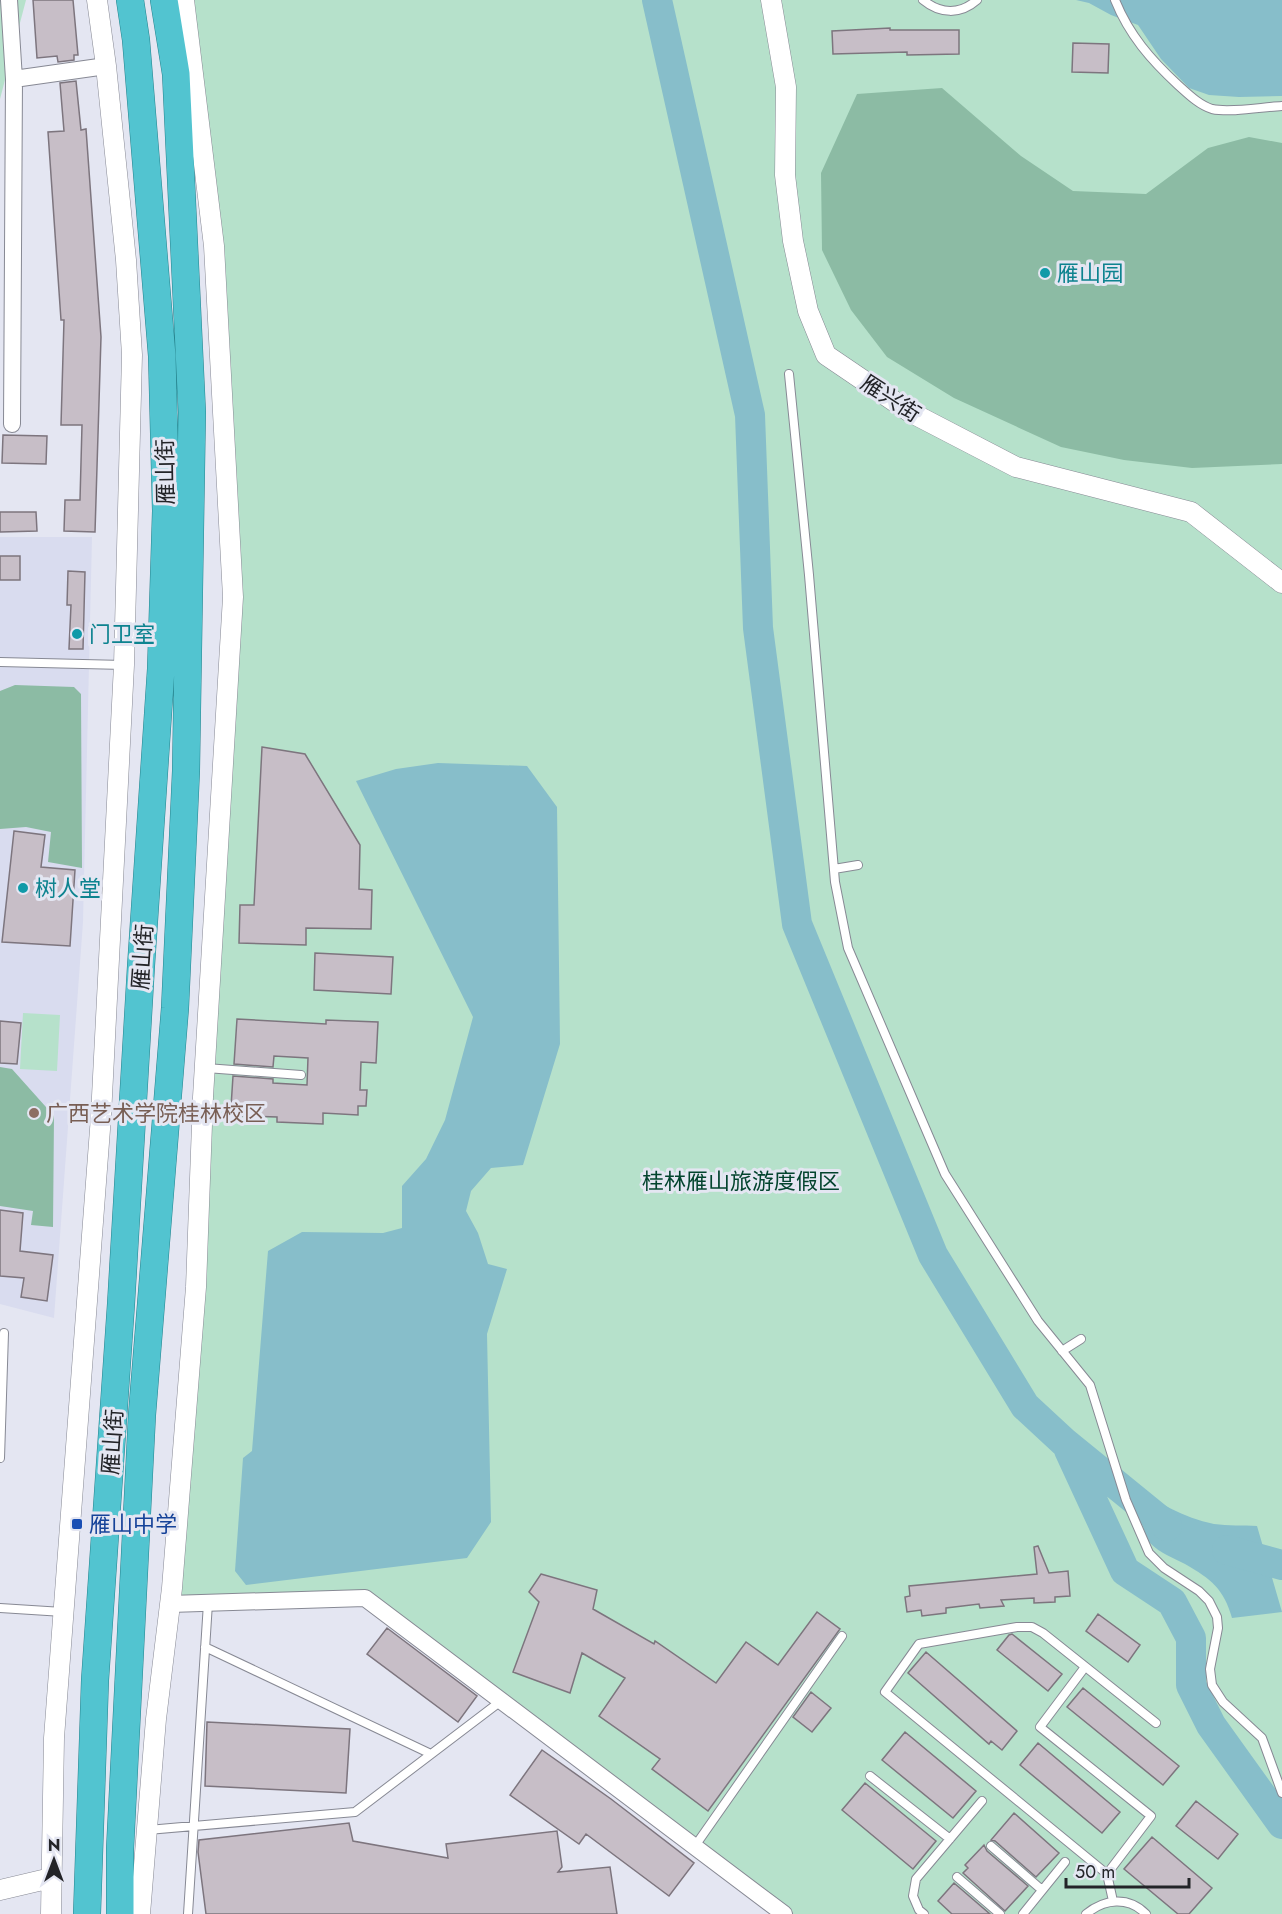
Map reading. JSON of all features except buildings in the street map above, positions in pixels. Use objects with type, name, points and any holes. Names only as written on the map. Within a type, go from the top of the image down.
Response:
[{"type":"highway","name":"雁山街","points":[[87,1914],[95,1680],[162,669],[166,511],[162,356],[137,52],[130,0]]},
{"type":"highway","name":"雁山街","points":[[120,1914],[121,1837],[141,1426],[175,1008],[186,759],[192,412],[176,74],[164,0]]},
{"type":"street","points":[[9,0],[14,79],[12,424]]},
{"type":"street","points":[[51,1914],[54,1738],[101,1116],[124,665],[132,355],[126,260],[97,0]]},
{"type":"street","points":[[140,1914],[156,1719],[170,1604],[196,1287],[205,1068],[232,597],[214,246],[184,0]]},
{"type":"street","name":"雁兴街","points":[[771,0],[786,87],[785,175],[793,241],[808,311],[826,355],[910,412],[1016,467],[1191,512],[1282,583]]},
{"type":"street","points":[[14,79],[106,66]]},
{"type":"street","points":[[170,1604],[365,1598],[784,1914]]},
{"type":"street","points":[[0,1890],[51,1878]]},
{"type":"lane","points":[[923,0],[934,8],[959,11],[971,6],[977,0]]},
{"type":"lane","points":[[1115,0],[1140,46],[1155,63],[1200,103],[1214,109],[1282,106]]},
{"type":"lane","points":[[789,374],[834,869],[848,948],[945,1174],[1038,1321],[1090,1385],[1126,1500],[1149,1553],[1164,1568],[1199,1591],[1209,1601],[1217,1617],[1218,1628],[1210,1669],[1212,1685],[1223,1702],[1262,1738],[1282,1793]]},
{"type":"lane","points":[[0,662],[124,665]]},
{"type":"lane","points":[[834,869],[858,866]]},
{"type":"lane","points":[[205,1068],[301,1075]]},
{"type":"lane","points":[[0,1458],[4,1333]]},
{"type":"lane","points":[[1062,1351],[1081,1339]]},
{"type":"lane","points":[[188,1914],[208,1603]]},
{"type":"lane","points":[[0,1608],[63,1612]]},
{"type":"lane","points":[[1113,1901],[1107,1874],[885,1692],[919,1644],[1017,1627],[1036,1629],[1156,1723]]},
{"type":"lane","points":[[695,1846],[842,1636]]},
{"type":"lane","points":[[205,1647],[431,1754]]},
{"type":"lane","points":[[1085,1667],[1040,1727],[1151,1816],[1107,1874]]},
{"type":"lane","points":[[147,1830],[355,1812],[501,1701]]},
{"type":"lane","points":[[870,1776],[950,1839]]},
{"type":"lane","points":[[924,1914],[919,1910],[913,1896],[916,1879],[982,1801]]},
{"type":"lane","points":[[991,1846],[1042,1890]]},
{"type":"lane","points":[[1023,1914],[1065,1862]]},
{"type":"lane","points":[[957,1877],[1000,1914]]},
{"type":"lane","points":[[1086,1914],[1095,1906],[1113,1901],[1131,1904],[1146,1914]]},
{"type":"shaded area","name":"广西艺术学院桂林校区","points":[[0,537],[92,537],[83,922],[54,1318],[0,1304]]},
{"type":"green space","points":[[0,0],[26,0],[0,99]]},
{"type":"green space","name":"桂林雁山旅游度假区","points":[[184,0],[1282,0],[1282,1914],[784,1914],[365,1598],[170,1604],[233,597],[220,337]]},
{"type":"green space","points":[[942,88],[1021,156],[1073,191],[1146,194],[1208,148],[1249,137],[1282,143],[1282,464],[1192,468],[1124,460],[1061,447],[954,398],[887,357],[851,310],[822,250],[821,173],[857,94]]},
{"type":"green space","points":[[15,685],[74,687],[81,694],[82,868],[48,862],[51,832],[26,827],[0,829],[0,691]]},
{"type":"green space","points":[[23,1013],[60,1015],[57,1071],[20,1069]]},
{"type":"green space","points":[[0,1067],[12,1069],[54,1116],[53,1227],[31,1225],[33,1211],[0,1206]]},
{"type":"water","points":[[1076,0],[1282,0],[1282,96],[1209,95],[1189,88],[1161,59],[1138,25],[1111,15],[1089,3]]},
{"type":"water","points":[[438,763],[527,766],[557,807],[560,1044],[523,1165],[491,1168],[471,1191],[466,1211],[478,1233],[488,1264],[507,1269],[487,1334],[491,1522],[467,1558],[246,1585],[235,1571],[243,1458],[252,1451],[268,1251],[302,1232],[383,1233],[402,1228],[402,1186],[426,1159],[445,1120],[473,1017],[356,781],[396,769]]},
{"type":"water","points":[[1132,1486],[1171,1509],[1192,1518],[1219,1525],[1257,1526],[1282,1612],[1232,1618],[1225,1599],[1209,1580],[1150,1543],[1142,1525]]},
{"type":"waterway","points":[[657,0],[750,415],[758,628],[797,924],[933,1255],[1025,1406],[1065,1443],[1167,1526]]},
{"type":"waterway","points":[[1069,1450],[1125,1571],[1172,1602],[1191,1638],[1191,1685],[1211,1725],[1282,1824]]},
{"type":"waterway","points":[[1227,1550],[1282,1565]]},
{"type":"place","name":"雁山园","points":[[1045,273]]},
{"type":"place","name":"门卫室","points":[[77,634]]},
{"type":"place","name":"树人堂","points":[[23,888]]},
{"type":"place","name":"广西艺术学院桂林校区","points":[[34,1113]]},
{"type":"place","name":"雁山中学","points":[[77,1524]]}]
